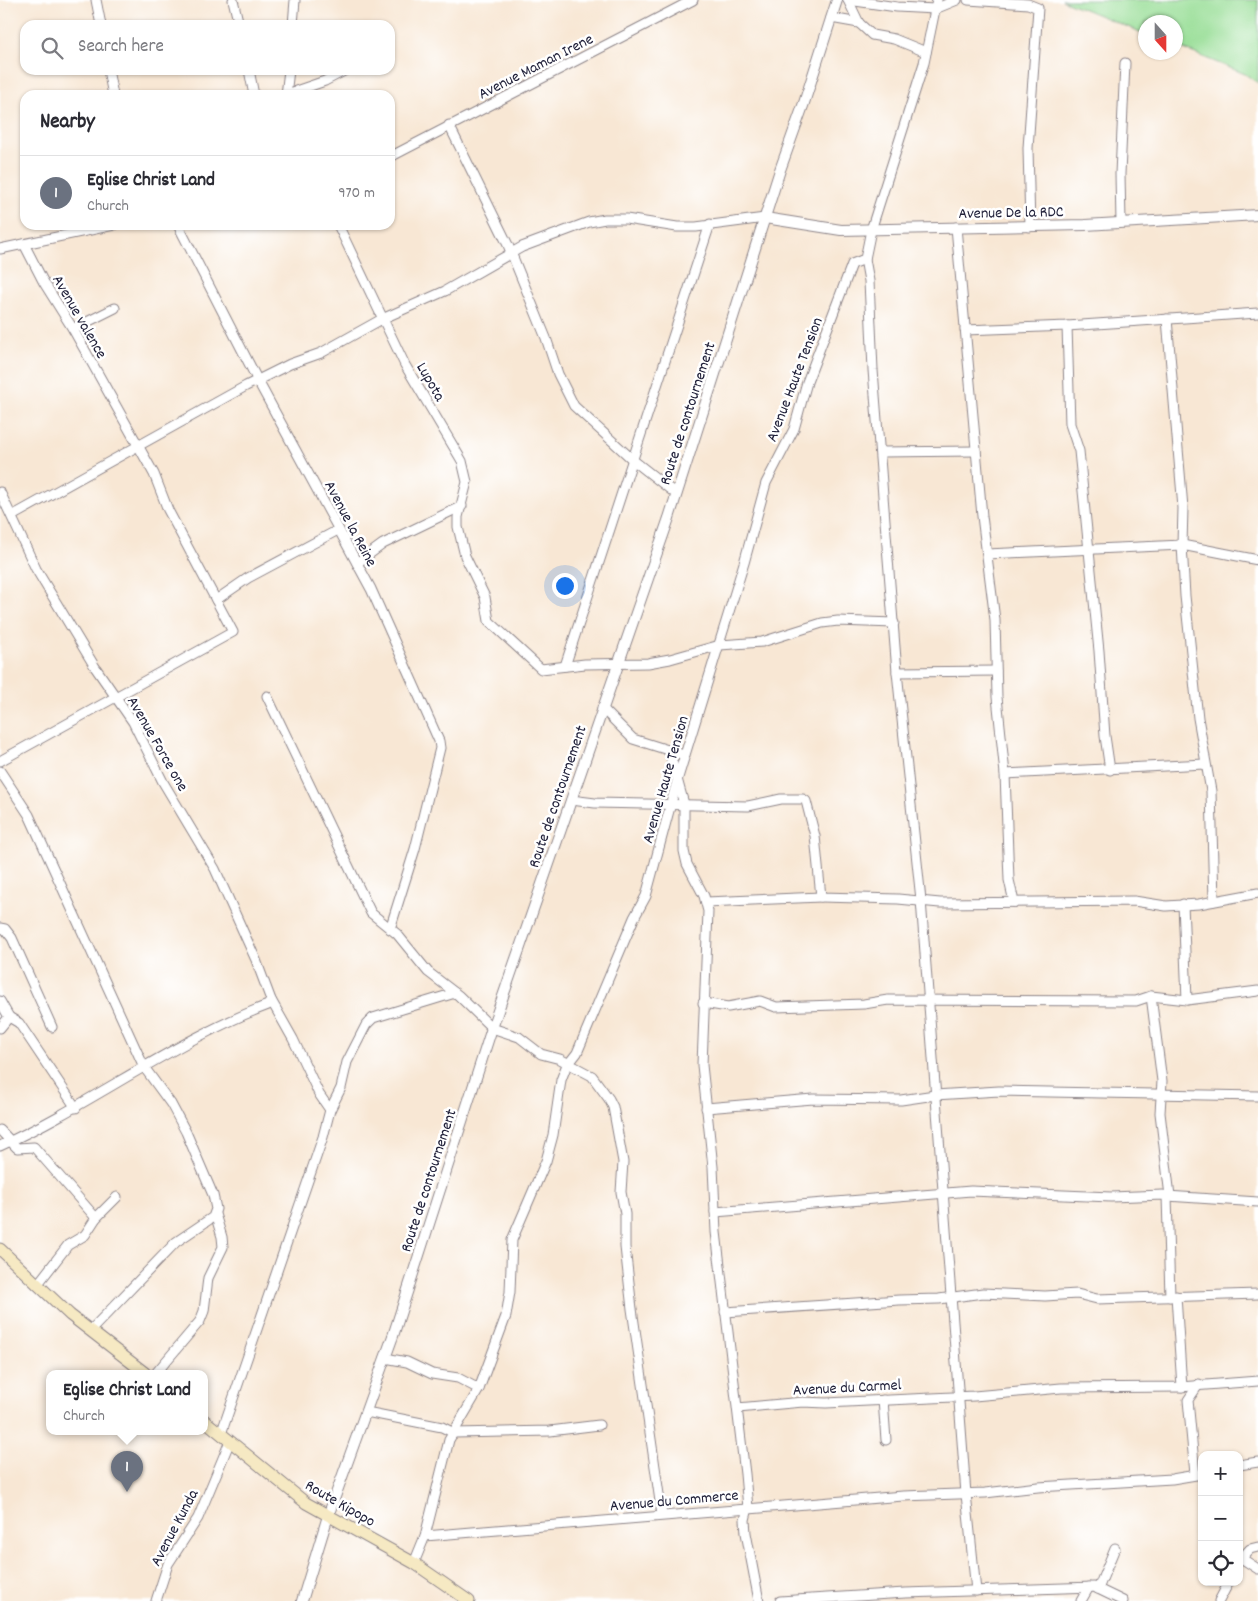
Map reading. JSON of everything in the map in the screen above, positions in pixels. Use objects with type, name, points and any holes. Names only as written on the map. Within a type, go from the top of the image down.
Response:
[{"type":"main road","points":[[0,1249],[37,1285],[141,1370]]},
{"type":"main road","name":"Route Kipopo","points":[[208,1423],[289,1492],[414,1564],[469,1601]]},
{"type":"street","points":[[96,0],[100,20]]},
{"type":"street","points":[[233,0],[238,20]]},
{"type":"street","points":[[293,20],[295,0]]},
{"type":"street","name":"Avenue Maman Irene","points":[[395,154],[694,0]]},
{"type":"street","name":"Route de contournement","points":[[302,1601],[328,1516],[385,1358],[492,1028],[676,494],[764,218],[837,0]]},
{"type":"street","points":[[926,52],[894,39],[872,35],[859,23],[848,0],[936,4],[956,0]]},
{"type":"street","points":[[968,0],[1028,4],[1038,8],[1029,135],[1030,226]]},
{"type":"street","points":[[936,4],[926,52],[872,228],[865,259],[869,281],[897,672],[921,900],[958,1396],[976,1591]]},
{"type":"street","points":[[831,18],[859,23]]},
{"type":"street","points":[[1122,223],[1120,174],[1125,63]]},
{"type":"street","points":[[109,75],[113,90]]},
{"type":"street","points":[[250,75],[253,90]]},
{"type":"street","points":[[287,90],[288,75]]},
{"type":"street","points":[[300,90],[336,75]]},
{"type":"street","points":[[449,126],[511,253],[546,338],[558,374],[574,406],[633,460],[676,494]]},
{"type":"street","name":"Avenue De la RDC","points":[[764,218],[841,230],[1122,223],[1258,216]]},
{"type":"street","points":[[12,516],[136,445],[258,381],[342,343],[382,319],[445,291],[511,253],[565,231],[604,219],[626,219],[677,227],[764,218]]},
{"type":"street","points":[[566,666],[710,224]]},
{"type":"street","points":[[956,226],[976,451],[995,620],[996,671],[1005,774],[1009,880],[1014,902]]},
{"type":"street","points":[[0,249],[90,230]]},
{"type":"street","name":"Avenue la Reine","points":[[181,230],[258,381],[357,563],[399,650],[439,741],[440,748],[415,849],[390,928]]},
{"type":"street","name":"Lupota","points":[[340,230],[405,365],[462,461],[467,482],[458,516],[458,527],[465,556],[483,590],[490,621],[496,629],[541,669],[602,663],[617,665],[670,659],[720,645],[762,642],[822,623],[838,621],[894,623]]},
{"type":"street","name":"Avenue valence","points":[[24,244],[43,281],[73,329],[112,403],[154,474],[168,510],[233,632],[116,698]]},
{"type":"street","name":"Avenue Haute Tension","points":[[414,1564],[425,1536],[446,1450],[479,1389],[508,1307],[511,1246],[514,1234],[546,1161],[553,1135],[558,1089],[569,1064],[577,1053],[634,918],[644,901],[684,755],[720,645],[766,483],[794,429],[807,382],[852,264],[865,259]]},
{"type":"street","points":[[73,329],[115,308]]},
{"type":"street","points":[[965,330],[1067,326],[1258,313]]},
{"type":"street","points":[[1167,320],[1183,508],[1182,546],[1190,650],[1205,764],[1211,791],[1214,901]]},
{"type":"street","points":[[1067,326],[1070,424],[1079,451],[1099,651],[1105,738],[1110,770]]},
{"type":"street","points":[[882,452],[976,451]]},
{"type":"street","name":"Avenue Force one","points":[[0,492],[12,516],[23,546],[36,569],[116,698],[133,722],[163,782],[215,869],[256,960],[271,1000],[293,1039],[319,1094],[330,1110]]},
{"type":"street","points":[[357,563],[382,544],[462,506]]},
{"type":"street","points":[[216,600],[248,578],[338,530]]},
{"type":"street","points":[[987,554],[1182,546],[1258,560]]},
{"type":"street","points":[[897,672],[996,671]]},
{"type":"street","points":[[266,696],[371,913],[390,928],[411,949],[428,972],[455,993],[492,1028],[519,1037],[541,1054],[569,1064],[592,1076],[601,1086],[613,1108],[623,1162],[621,1192],[625,1214],[625,1247],[632,1309],[662,1515]]},
{"type":"street","points":[[0,761],[116,698]]},
{"type":"street","points":[[602,708],[633,739],[684,755]]},
{"type":"street","points":[[669,750],[684,804],[684,851],[687,864],[706,902],[709,921],[701,1059],[713,1167],[715,1212],[725,1312],[738,1408],[748,1508],[745,1520],[746,1533],[758,1601]]},
{"type":"street","points":[[1005,774],[1205,764]]},
{"type":"street","points":[[0,771],[29,815],[144,1066],[171,1104],[186,1132],[213,1194],[215,1214],[221,1231],[223,1248],[208,1278],[204,1311],[200,1321],[159,1370]]},
{"type":"street","points":[[571,800],[595,804],[748,806],[781,799],[804,799],[814,825],[821,897]]},
{"type":"street","points":[[706,902],[821,897],[921,900],[940,903],[1134,901],[1166,906],[1214,901],[1258,893]]},
{"type":"street","points":[[1183,904],[1187,1000]]},
{"type":"street","points":[[0,928],[5,929],[12,938],[52,1027]]},
{"type":"street","points":[[703,1003],[728,1007],[760,1001],[776,1007],[864,1004],[888,1000],[1136,1001],[1151,996],[1187,1000],[1258,991]]},
{"type":"street","name":"Avenue Kunda","points":[[156,1601],[168,1564],[198,1518],[226,1438],[330,1110],[341,1088],[347,1062],[369,1020],[455,993]]},
{"type":"street","points":[[1151,996],[1162,1081],[1160,1112],[1169,1196],[1173,1296],[1181,1387],[1188,1400],[1198,1474]]},
{"type":"street","points":[[0,1146],[76,1108],[144,1066],[213,1028],[268,1005],[271,1000]]},
{"type":"street","points":[[0,1001],[9,1017],[19,1023],[76,1108]]},
{"type":"street","points":[[0,1028],[9,1017]]},
{"type":"street","points":[[706,1108],[813,1099],[901,1100],[999,1092],[1161,1093],[1258,1096]]},
{"type":"street","points":[[0,1130],[20,1149],[34,1147],[96,1218]]},
{"type":"street","points":[[715,1212],[943,1193],[1000,1192],[1053,1196],[1169,1196],[1258,1202]]},
{"type":"street","points":[[37,1285],[68,1245],[85,1235],[96,1218],[116,1198]]},
{"type":"street","points":[[90,1330],[176,1242],[210,1220],[215,1214]]},
{"type":"street","points":[[725,1312],[951,1297],[983,1293],[1045,1296],[1077,1294],[1097,1299],[1137,1296],[1258,1294]]},
{"type":"street","points":[[385,1358],[406,1362],[432,1374],[458,1378],[479,1389]]},
{"type":"street","name":"Avenue du Carmel","points":[[738,1408],[803,1402],[958,1396],[1061,1388],[1181,1387],[1199,1384],[1258,1381]]},
{"type":"street","points":[[1188,1400],[1199,1384]]},
{"type":"street","points":[[883,1400],[886,1440]]},
{"type":"street","points":[[366,1412],[442,1427],[454,1433],[550,1431],[599,1425]]},
{"type":"street","points":[[1243,1465],[1258,1462]]},
{"type":"street","name":"Avenue du Commerce","points":[[425,1536],[748,1508],[792,1507],[925,1494],[991,1493],[1038,1487],[1172,1480],[1198,1474]]},
{"type":"street","points":[[1243,1556],[1250,1549],[1258,1547]]},
{"type":"street","points":[[1081,1601],[1094,1588],[1115,1548]]},
{"type":"street","points":[[1243,1561],[1258,1569]]},
{"type":"street","points":[[1219,1601],[1226,1586]]},
{"type":"street","points":[[780,1601],[951,1596],[976,1591],[1094,1588],[1122,1601]]},
{"type":"green space","points":[[1062,0],[1258,0],[1258,83],[1245,74],[1183,49],[1183,15],[1138,15],[1138,31]]},
{"type":"place","name":"Eglise Christ Land","points":[[127,1492]]}]
